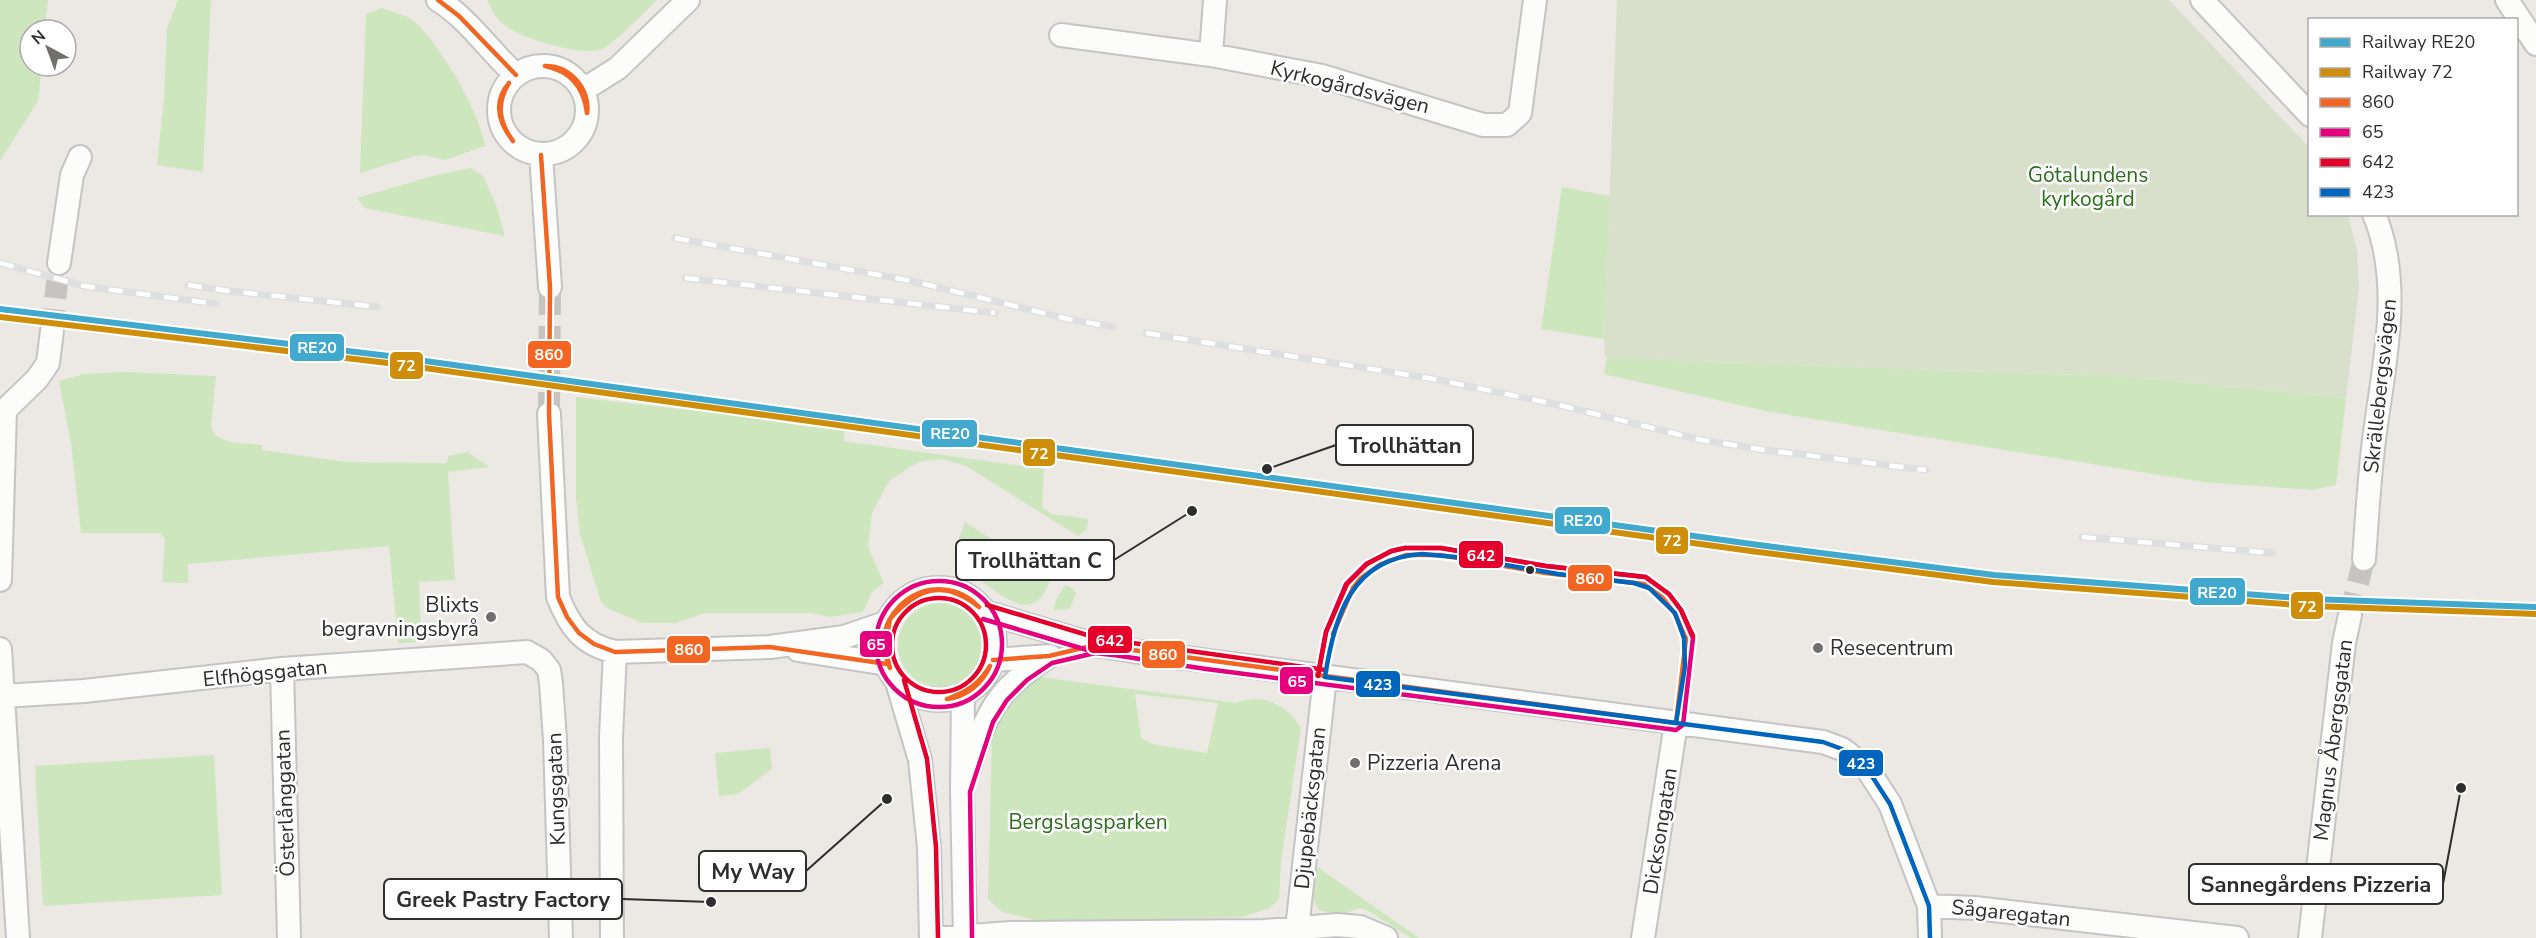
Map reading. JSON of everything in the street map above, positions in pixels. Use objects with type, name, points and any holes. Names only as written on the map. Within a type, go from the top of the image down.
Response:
[{"type":"street","points":[[438,0],[453,10],[516,75]]},
{"type":"street","points":[[583,90],[618,68],[688,0]]},
{"type":"street","points":[[1211,55],[1215,0]]},
{"type":"street","name":"Kyrkogårdsvägen","points":[[1061,35],[1211,55],[1322,76],[1484,125],[1507,125],[1520,113],[1535,0]]},
{"type":"street","points":[[2202,0],[2308,113]]},
{"type":"street","points":[[2507,0],[2536,44]]},
{"type":"street","points":[[553,67],[565,71],[583,90],[587,105],[586,120],[580,134],[570,146],[541,155],[528,152],[507,136],[501,123],[499,110],[501,96],[507,84],[516,75],[528,68],[553,67]]},
{"type":"street","points":[[541,155],[550,287]]},
{"type":"street","points":[[60,263],[72,175],[80,157]]},
{"type":"street","name":"Skrällebergsvägen","points":[[2364,559],[2373,444],[2390,309],[2387,254],[2375,216]]},
{"type":"street","points":[[0,580],[5,410],[37,379],[48,363],[52,331]]},
{"type":"street","points":[[549,414],[558,597],[568,621],[577,632],[599,648],[615,652],[770,647],[844,637],[888,622]]},
{"type":"street","points":[[932,938],[928,837],[920,760],[883,647],[888,622],[901,603],[910,597],[937,589],[964,594],[985,612],[1095,645],[1823,742],[1842,748],[1866,767],[1890,804],[1929,906],[1930,938]]},
{"type":"street","points":[[770,647],[892,673],[910,692],[930,699],[947,699],[963,694],[978,684],[993,660],[994,635],[985,612]]},
{"type":"street","name":"Magnus Åbergsgatan","points":[[2310,938],[2344,643],[2350,615]]},
{"type":"street","points":[[993,660],[1049,656],[1095,645]]},
{"type":"street","points":[[0,649],[18,938]]},
{"type":"street","name":"Elfhögsgatan","points":[[3,696],[84,691],[282,669],[527,652]]},
{"type":"street","name":"Kungsgatan","points":[[527,652],[541,660],[549,670],[551,683],[561,938]]},
{"type":"street","points":[[612,938],[611,737],[615,652]]},
{"type":"street","points":[[962,791],[979,735],[1001,695],[1022,674],[1049,656]]},
{"type":"street","name":"Österlånggatan","points":[[282,669],[289,938]]},
{"type":"street","name":"Djupebäcksgatan","points":[[1298,934],[1325,677]]},
{"type":"street","points":[[963,694],[965,937]]},
{"type":"street","name":"Dicksongatan","points":[[1643,938],[1676,723]]},
{"type":"street","name":"Sågaregatan","points":[[1929,906],[1975,908],[2237,938]]},
{"type":"street","points":[[942,938],[1011,935],[1298,934],[1337,925],[1360,927],[1386,938]]},
{"type":"green space","points":[[0,0],[48,0],[46,18],[18,18],[18,78],[41,78],[38,101],[0,161]]},
{"type":"green space","points":[[178,0],[211,0],[203,172],[157,165],[164,99],[167,28]]},
{"type":"green space","points":[[487,0],[657,0],[614,41],[602,49],[592,51],[550,45],[521,35],[500,21]]},
{"type":"green space","name":"Götalundens kyrkogård","points":[[1617,0],[2169,0],[2308,146],[2308,216],[2348,216],[2357,250],[2359,289],[2346,398],[2133,377],[1607,358],[1604,339]]},
{"type":"green space","points":[[382,8],[413,20],[437,48],[467,98],[485,146],[445,160],[424,155],[415,156],[360,173],[366,14]]},
{"type":"green space","points":[[471,168],[483,176],[497,207],[505,236],[365,208],[357,198],[436,175]]},
{"type":"green space","points":[[1562,187],[1610,196],[1604,339],[1541,329]]},
{"type":"green space","points":[[1607,358],[2133,377],[2346,398],[2336,485],[2312,490],[2203,482],[1770,412],[1604,374]]},
{"type":"green space","points":[[125,372],[216,376],[211,426],[214,432],[219,437],[232,442],[262,445],[262,450],[346,462],[447,463],[448,456],[468,452],[489,467],[448,472],[455,580],[419,582],[421,642],[398,643],[389,546],[188,564],[188,583],[162,582],[165,538],[159,533],[81,533],[71,443],[59,381],[84,374]]},
{"type":"green space","points":[[576,397],[845,428],[843,441],[1044,469],[1042,507],[1052,514],[1088,519],[1087,529],[1078,536],[966,466],[942,459],[918,462],[889,481],[872,513],[868,547],[884,583],[872,592],[863,612],[831,617],[811,613],[705,613],[676,623],[642,623],[609,609],[601,602],[580,534],[576,498]]},
{"type":"green space","points":[[965,522],[1001,545],[1003,552],[1014,560],[1020,558],[1035,566],[1036,572],[1050,581],[1043,595],[1035,602],[1026,605],[1017,603],[956,568],[956,546]]},
{"type":"green space","points":[[1065,585],[1076,593],[1070,609],[1054,610],[1056,600]]},
{"type":"green space","points":[[940,603],[956,606],[970,615],[979,629],[982,645],[979,661],[970,675],[956,684],[940,687],[924,684],[910,675],[901,661],[898,645],[901,629],[910,615],[924,606]]},
{"type":"green space","name":"Bergslagsparken","points":[[1040,677],[1236,703],[1255,699],[1264,700],[1281,707],[1288,713],[1301,728],[1281,862],[1279,899],[1270,908],[1242,917],[1043,922],[1002,912],[988,899],[992,734],[1005,701],[1032,679]],"holes":[[[1135,694],[1218,703],[1207,753],[1152,744],[1141,738]]]},
{"type":"green space","points":[[770,748],[772,769],[738,794],[719,796],[715,753]]},
{"type":"green space","points":[[214,755],[222,895],[43,906],[35,766]]},
{"type":"green space","points":[[1316,866],[1419,938],[1411,938],[1369,911],[1360,908],[1340,915],[1319,910],[1313,894]]},
{"type":"tunnel","points":[[52,331],[59,263]]},
{"type":"tunnel","points":[[549,414],[550,287]]},
{"type":"tunnel","points":[[2350,615],[2364,559]]},
{"type":"railway","points":[[675,238],[912,281],[1068,319],[1113,327]]},
{"type":"railway","points":[[0,263],[84,286],[216,304]]},
{"type":"railway","points":[[685,278],[995,313]]},
{"type":"railway","points":[[188,285],[377,307]]},
{"type":"railway","points":[[1146,333],[1434,379],[1559,405],[1701,440],[1926,470]]},
{"type":"railway","points":[[2082,537],[2272,553]]},
{"type":"rail line","name":"RE20","points":[[0,309],[389,356],[1759,545],[1994,575],[2311,599],[2536,607]]},
{"type":"rail line","name":"72","points":[[0,317],[388,363],[1758,552],[1993,582],[2310,606],[2536,614]]},
{"type":"transit line","name":"860","points":[[438,0],[459,16],[516,75]]},
{"type":"transit line","name":"860","points":[[545,66],[562,72],[575,82],[583,96],[587,113]]},
{"type":"transit line","name":"860","points":[[545,66],[562,69],[576,80],[586,96],[587,113]]},
{"type":"transit line","name":"860","points":[[509,83],[502,98],[501,113],[502,120],[513,141]]},
{"type":"transit line","name":"860","points":[[509,83],[500,98],[499,113],[513,141]]},
{"type":"transit line","name":"860","points":[[541,155],[550,287],[549,414],[558,597],[567,617],[579,633],[594,644],[615,652],[770,647],[887,664]]},
{"type":"transit line","name":"65","points":[[983,619],[1094,652],[1206,669],[1676,730],[1683,725],[1693,638],[1681,610],[1669,594],[1645,577],[1546,566],[1441,548],[1405,548],[1392,551],[1366,564],[1346,584],[1326,632],[1319,669]]},
{"type":"transit line","name":"642","points":[[1318,676],[1326,632],[1347,584],[1367,564],[1391,551],[1405,548],[1441,548],[1546,566],[1646,577],[1669,594],[1681,610],[1693,636]]},
{"type":"transit line","name":"423","points":[[1422,554],[1466,558],[1558,574],[1634,583],[1649,588],[1675,613],[1684,638],[1685,666],[1676,723],[1325,677],[1334,633],[1350,594],[1362,579],[1378,566],[1398,558],[1422,554]]},
{"type":"transit line","name":"860","points":[[1333,634],[1353,588],[1361,578],[1381,564],[1406,555],[1440,555],[1545,573],[1644,584],[1663,598],[1675,614],[1686,639],[1676,723]]},
{"type":"transit line","name":"65","points":[[939,581],[963,586],[984,599],[997,620],[1002,644],[997,668],[984,689],[963,702],[939,707],[915,702],[894,689],[881,668],[876,644],[881,620],[894,599],[915,586],[939,581]]},
{"type":"transit line","name":"860","points":[[890,619],[908,599],[931,590],[944,589],[956,592],[979,607]]},
{"type":"transit line","name":"860","points":[[890,619],[911,600],[932,590],[954,593],[979,607]]},
{"type":"transit line","name":"642","points":[[939,598],[957,602],[972,612],[982,627],[986,645],[982,663],[972,678],[957,688],[939,692],[921,688],[906,678],[896,663],[892,645],[896,627],[906,612],[921,602],[939,598]]},
{"type":"transit line","name":"642","points":[[987,605],[1097,638],[1326,670]]},
{"type":"transit line","name":"860","points":[[890,619],[885,631],[884,643],[890,668]]},
{"type":"transit line","name":"860","points":[[890,619],[885,647],[890,668]]},
{"type":"transit line","name":"860","points":[[993,660],[1049,656],[1095,645],[1676,723]]},
{"type":"transit line","name":"65","points":[[972,938],[970,792],[993,722],[1007,700],[1027,680],[1052,663],[1095,653],[1113,655]]},
{"type":"transit line","name":"860","points":[[947,699],[954,698],[973,688],[990,666]]},
{"type":"transit line","name":"860","points":[[947,699],[972,687],[990,666]]},
{"type":"transit line","name":"642","points":[[904,680],[927,759],[936,847],[938,938]]},
{"type":"transit line","name":"423","points":[[1676,723],[1823,742],[1842,749],[1866,767],[1890,804],[1929,906],[1930,938]]},
{"type":"place","name":"Trollhättan","points":[[1267,469]]},
{"type":"place","name":"Trollhättan C","points":[[1192,511]]},
{"type":"place","name":"Blixts begravningsbyrå","points":[[491,617]]},
{"type":"place","name":"Resecentrum","points":[[1818,648]]},
{"type":"place","name":"Pizzeria Arena","points":[[1355,763]]},
{"type":"place","name":"Sannegårdens Pizzeria","points":[[2461,788]]},
{"type":"place","name":"My Way","points":[[887,799]]},
{"type":"place","name":"Greek Pastry Factory","points":[[711,902]]}]
